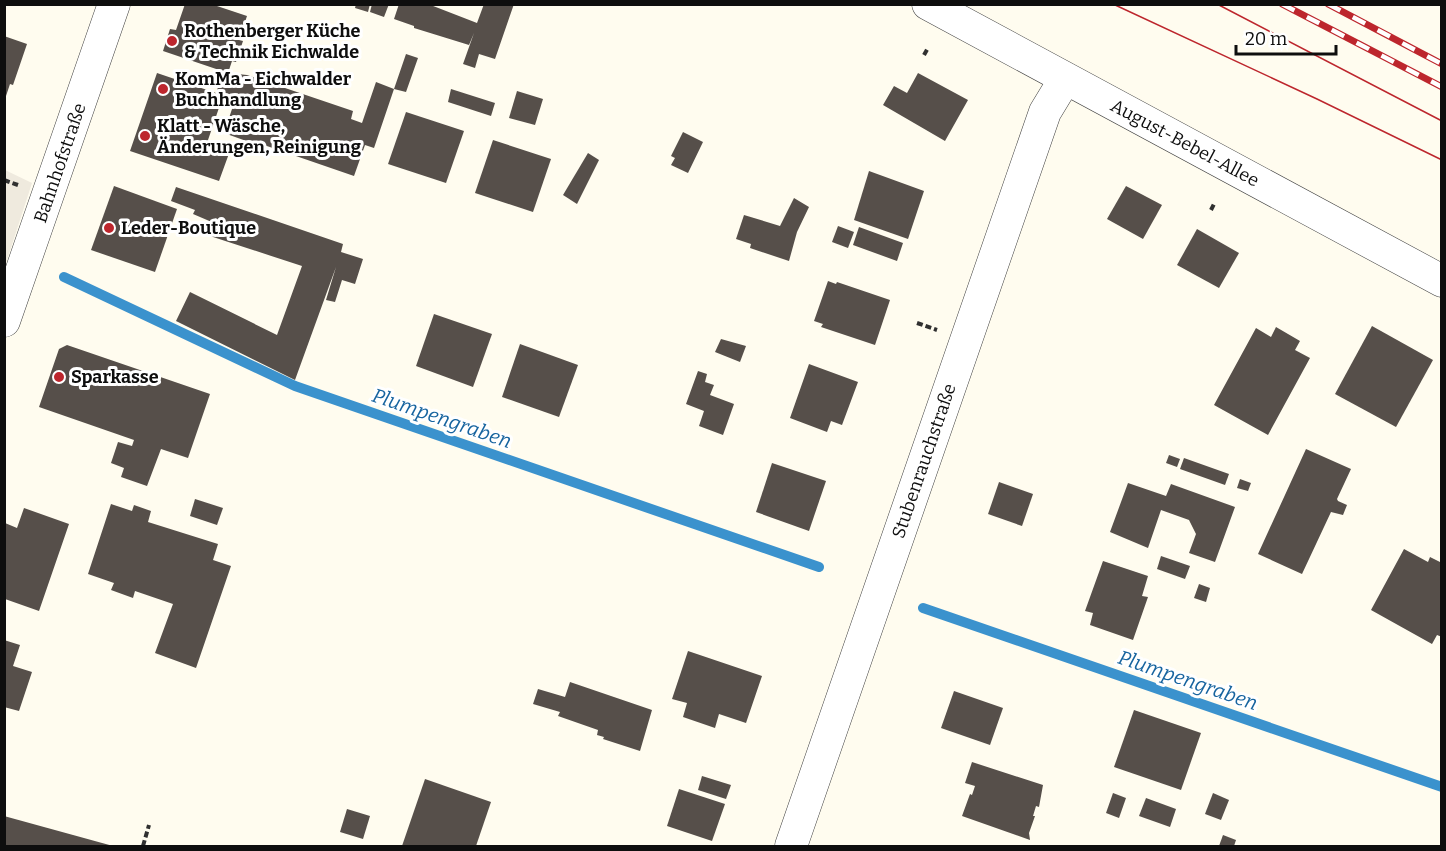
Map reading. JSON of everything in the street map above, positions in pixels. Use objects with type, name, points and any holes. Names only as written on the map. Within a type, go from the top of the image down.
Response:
[{"type":"street","name":"Bahnhofstraße","points":[[4,321],[114,4]]},
{"type":"street","name":"August-Bebel-Allee","points":[[928,4],[1442,281]]},
{"type":"street","name":"Stubenrauchstraße","points":[[791,846],[1045,112],[1065,79]]},
{"type":"path","points":[[924,54],[928,48]]},
{"type":"path","points":[[1211,210],[1214,204]]},
{"type":"path","points":[[143,846],[149,825]]},
{"type":"shaded area","points":[[5,170],[32,183],[5,266]]},
{"type":"building","points":[[185,4],[211,4],[247,16],[239,40],[243,41],[236,62],[232,61],[228,73],[163,51],[170,29],[176,30]]},
{"type":"building","points":[[356,4],[370,4],[368,12],[355,8]]},
{"type":"building","points":[[372,4],[389,4],[384,17],[370,12]]},
{"type":"building","points":[[399,4],[428,4],[477,23],[484,4],[514,4],[495,59],[479,54],[475,68],[463,64],[474,33],[469,45],[414,28],[414,26],[394,19]]},
{"type":"building","points":[[4,36],[27,44],[13,85],[10,84],[5,99]]},
{"type":"building","points":[[406,54],[418,58],[406,92],[394,89]]},
{"type":"building","points":[[157,73],[216,93],[223,73],[247,75],[353,111],[351,119],[362,123],[376,82],[394,89],[374,148],[365,145],[354,176],[224,133],[235,100],[223,96],[208,140],[231,148],[219,181],[130,151]]},
{"type":"building","points":[[918,73],[968,100],[945,141],[883,105],[894,86],[907,93]]},
{"type":"building","points":[[451,89],[495,103],[491,116],[448,102]]},
{"type":"building","points":[[517,91],[543,99],[535,125],[509,118]]},
{"type":"building","points":[[406,112],[464,131],[446,183],[388,164]]},
{"type":"building","points":[[683,132],[703,142],[688,173],[671,165],[675,158],[671,156]]},
{"type":"building","points":[[493,140],[551,159],[533,212],[475,193]]},
{"type":"building","points":[[588,153],[599,160],[577,204],[563,195]]},
{"type":"building","points":[[869,171],[924,191],[908,239],[854,220]]},
{"type":"building","points":[[114,186],[177,209],[155,272],[91,250]]},
{"type":"building","points":[[1126,186],[1162,205],[1143,239],[1107,219]]},
{"type":"building","points":[[176,187],[343,244],[341,252],[363,259],[355,284],[342,280],[335,302],[326,300],[336,267],[295,380],[176,321],[190,292],[277,335],[302,266],[210,236],[214,223],[193,214],[195,210],[171,201]]},
{"type":"building","points":[[794,198],[809,207],[797,232],[789,261],[750,248],[751,244],[736,239],[744,215],[780,226]]},
{"type":"building","points":[[838,226],[854,232],[848,248],[832,242]]},
{"type":"building","points":[[859,227],[903,243],[897,261],[853,245]]},
{"type":"building","points":[[1197,229],[1239,253],[1219,288],[1177,265]]},
{"type":"building","points":[[828,281],[890,300],[875,345],[821,327],[823,324],[814,321]]},
{"type":"building","points":[[434,314],[492,334],[473,387],[416,366]]},
{"type":"building","points":[[1372,326],[1433,360],[1396,427],[1335,394]]},
{"type":"building","points":[[1276,327],[1300,341],[1295,350],[1310,358],[1268,435],[1214,405],[1256,328],[1271,337]]},
{"type":"building","points":[[721,339],[746,346],[740,362],[715,352]]},
{"type":"building","points":[[520,344],[578,365],[559,417],[502,397]]},
{"type":"building","points":[[67,345],[210,394],[188,458],[161,449],[147,486],[121,477],[124,468],[111,463],[118,442],[132,446],[134,440],[39,407],[59,349]]},
{"type":"building","points":[[809,364],[858,382],[842,425],[831,421],[827,432],[790,418]]},
{"type":"building","points":[[698,371],[707,374],[705,382],[714,385],[710,395],[734,404],[723,435],[699,426],[704,411],[686,404]]},
{"type":"building","points":[[1306,449],[1351,469],[1337,499],[1347,505],[1343,515],[1331,512],[1302,574],[1258,554]]},
{"type":"building","points":[[1169,455],[1180,459],[1177,467],[1166,463]]},
{"type":"building","points":[[1184,458],[1229,474],[1225,485],[1180,469]]},
{"type":"building","points":[[772,463],[826,481],[809,531],[756,512]]},
{"type":"building","points":[[1240,479],[1251,483],[1248,491],[1237,488]]},
{"type":"building","points":[[999,482],[1033,494],[1022,526],[988,514]]},
{"type":"building","points":[[1128,483],[1166,496],[1171,484],[1235,507],[1215,562],[1189,553],[1196,534],[1189,520],[1161,510],[1148,548],[1110,532]]},
{"type":"building","points":[[195,499],[223,508],[217,525],[190,516]]},
{"type":"building","points":[[111,504],[132,511],[134,505],[151,511],[148,522],[218,544],[213,560],[231,566],[196,668],[155,653],[173,604],[135,591],[133,598],[111,590],[114,583],[88,574]]},
{"type":"building","points":[[24,508],[69,524],[39,611],[5,599],[5,523],[17,528]]},
{"type":"building","points":[[1404,549],[1428,562],[1430,557],[1442,563],[1442,637],[1437,635],[1432,644],[1371,610]]},
{"type":"building","points":[[1161,556],[1190,566],[1185,579],[1157,569]]},
{"type":"building","points":[[1103,561],[1148,576],[1142,596],[1148,597],[1133,640],[1090,625],[1093,613],[1085,611]]},
{"type":"building","points":[[1199,584],[1210,588],[1206,602],[1194,598]]},
{"type":"building","points":[[4,640],[20,645],[13,666],[32,672],[19,711],[4,707]]},
{"type":"building","points":[[688,651],[762,676],[746,723],[719,714],[715,728],[683,717],[687,703],[672,699]]},
{"type":"building","points":[[570,682],[652,710],[640,751],[603,739],[604,737],[597,735],[598,730],[558,716],[560,712],[533,704],[538,689],[565,697]]},
{"type":"building","points":[[954,691],[1003,708],[990,745],[941,728]]},
{"type":"building","points":[[1134,710],[1201,733],[1181,790],[1114,767]]},
{"type":"building","points":[[972,762],[1043,785],[1039,807],[1036,806],[1033,816],[1035,816],[1029,833],[1030,840],[962,816],[975,786],[965,783]]},
{"type":"building","points":[[702,776],[731,785],[726,799],[698,790]]},
{"type":"building","points":[[425,779],[491,802],[476,846],[402,846]]},
{"type":"building","points":[[679,789],[725,804],[712,841],[667,826]]},
{"type":"building","points":[[1113,793],[1126,798],[1119,818],[1106,813]]},
{"type":"building","points":[[1213,793],[1229,800],[1221,820],[1205,814]]},
{"type":"building","points":[[1146,798],[1176,809],[1170,827],[1139,816]]},
{"type":"building","points":[[347,809],[370,816],[363,839],[340,832]]},
{"type":"building","points":[[4,816],[113,846],[4,846]]},
{"type":"building","points":[[1223,835],[1236,840],[1234,846],[1219,846]]},
{"type":"waterway","name":"Plumpengraben","points":[[64,277],[295,386],[819,567]]},
{"type":"waterway","name":"Plumpengraben","points":[[923,608],[1442,787]]},
{"type":"tram line","points":[[1113,4],[1442,160]]},
{"type":"tram line","points":[[1217,4],[1442,121]]},
{"type":"railway","points":[[1282,4],[1442,87]]},
{"type":"railway","points":[[1328,4],[1442,64]]},
{"type":"place","name":"Rothenberger Küche & Technik Eichwalde","points":[[172,41]]},
{"type":"place","name":"KomMa - Eichwalder Buchhandlung","points":[[163,89]]},
{"type":"place","name":"Klatt - Wäsche, Änderungen, Reinigung","points":[[145,136]]},
{"type":"place","name":"Leder-Boutique","points":[[109,228]]},
{"type":"place","name":"Sparkasse","points":[[59,377]]}]
